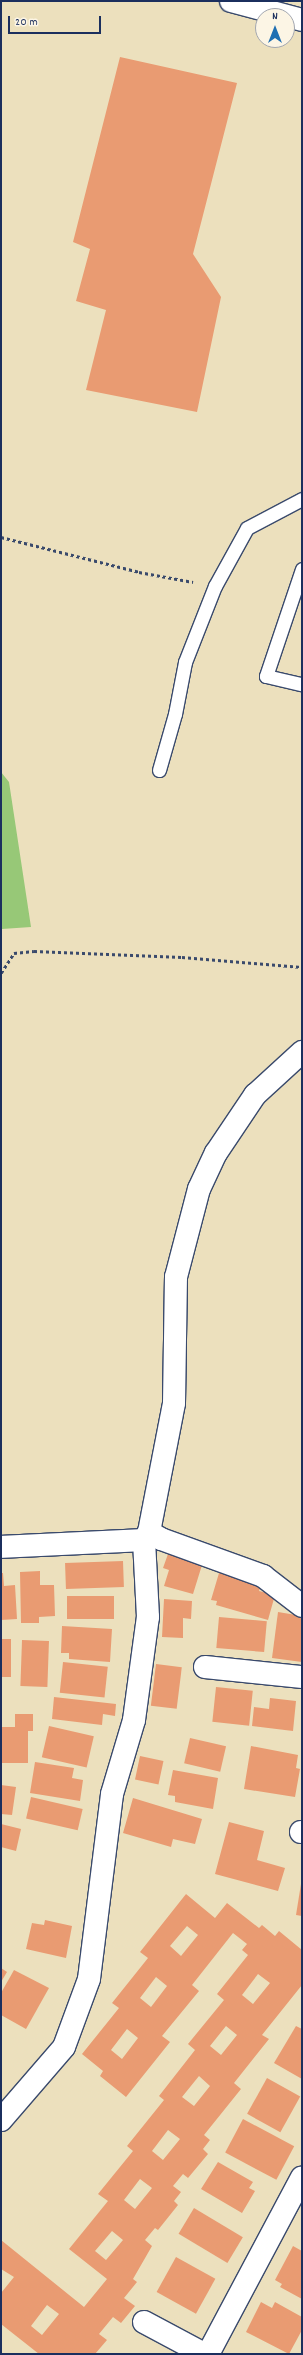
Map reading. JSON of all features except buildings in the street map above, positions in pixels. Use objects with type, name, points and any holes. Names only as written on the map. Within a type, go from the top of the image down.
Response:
[{"type":"street","points":[[231,1],[252,4],[302,20]]},
{"type":"street","points":[[1,2120],[64,2047],[89,1979],[112,1794],[134,1720],[148,1617],[146,1536],[174,1403],[176,1278],[199,1189],[216,1153],[256,1095],[302,1052]]},
{"type":"street","points":[[1,1547],[146,1536],[161,1539],[263,1576],[302,1606]]},
{"type":"street","points":[[205,1667],[302,1677]]},
{"type":"street","points":[[208,2354],[302,2177]]},
{"type":"street","points":[[144,2322],[204,2354]]},
{"type":"lane","points":[[159,770],[175,714],[185,662],[215,586],[247,528],[302,499]]},
{"type":"lane","points":[[302,569],[266,676],[302,684]]},
{"type":"path","points":[[1,537],[139,572],[215,586]]},
{"type":"path","points":[[1,973],[14,953],[34,951],[182,958],[302,967]]},
{"type":"green space","points":[[1,772],[9,782],[31,927],[2,929],[1,931]]}]
